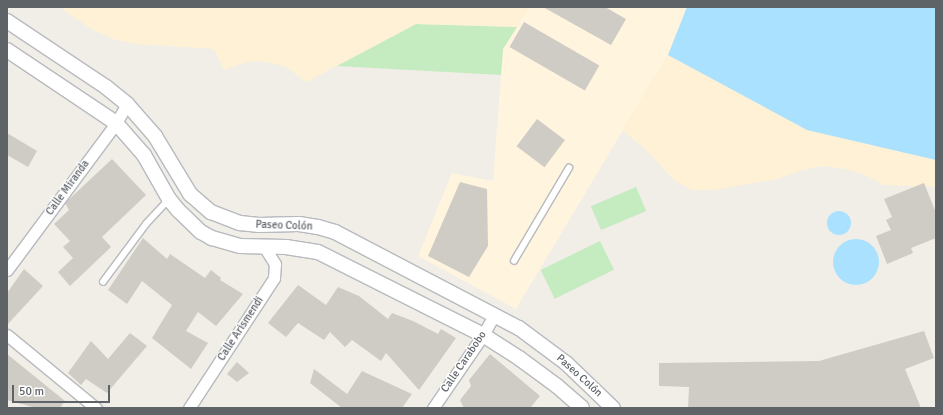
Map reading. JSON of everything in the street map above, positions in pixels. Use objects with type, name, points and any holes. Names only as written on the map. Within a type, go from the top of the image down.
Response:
[{"type":"street","name":"Paseo Colón","points":[[7,21],[106,87],[127,104],[155,136],[190,194],[211,212],[240,223],[290,224],[318,227],[335,232],[519,328],[541,343],[583,377],[613,408]]},
{"type":"street","name":"Paseo Colón","points":[[7,50],[116,122],[144,155],[169,199],[190,222],[212,238],[240,246],[265,248],[286,247],[318,252],[483,336],[519,358],[557,386],[582,408]]},
{"type":"street","name":"Calle Miranda","points":[[7,270],[116,122],[127,104]]},
{"type":"street","points":[[308,250],[318,227]]},
{"type":"street","name":"Calle Arismendi","points":[[190,408],[274,278],[275,264],[265,248]]},
{"type":"street","name":"Calle Carabobo","points":[[433,408],[483,336],[494,315]]},
{"type":"street","points":[[7,335],[96,408]]},
{"type":"lane","points":[[514,261],[569,168]]},
{"type":"lane","points":[[103,282],[154,215],[169,199]]},
{"type":"shaded area","points":[[529,7],[687,7],[668,55],[516,309],[418,256],[452,173],[493,181],[503,49]]},
{"type":"green space","points":[[416,24],[517,27],[503,49],[501,75],[337,66]]},
{"type":"green space","points":[[636,187],[646,211],[601,230],[591,206]]},
{"type":"green space","points":[[600,241],[614,270],[555,299],[541,270]]},
{"type":"sand","points":[[59,7],[529,7],[517,27],[416,24],[306,82],[286,67],[263,61],[247,62],[224,70],[214,49],[135,44],[113,39],[93,30]]},
{"type":"sand","points":[[668,55],[807,130],[936,159],[936,187],[883,185],[868,176],[846,169],[825,166],[803,170],[777,179],[714,190],[692,190],[675,181],[644,148],[622,130]]},
{"type":"water","points":[[687,7],[936,7],[936,160],[807,130],[668,55]]},
{"type":"water","points":[[839,211],[844,212],[850,218],[850,228],[844,234],[839,235],[834,234],[828,228],[827,223],[828,218],[834,212]]},
{"type":"water","points":[[856,239],[869,243],[875,249],[879,262],[875,275],[869,281],[856,285],[843,281],[837,275],[833,262],[837,249],[843,243]]},
{"type":"building","points":[[543,7],[605,7],[626,19],[611,45]]},
{"type":"building","points":[[524,22],[599,66],[585,91],[510,47]]},
{"type":"building","points":[[537,119],[565,140],[544,167],[517,146]]},
{"type":"building","points":[[7,133],[37,151],[28,167],[7,155]]},
{"type":"building","points":[[112,159],[146,195],[102,237],[111,247],[70,286],[58,272],[73,258],[63,247],[70,241],[54,224],[69,210],[65,203]]},
{"type":"building","points":[[460,182],[487,189],[488,246],[469,277],[428,256]]},
{"type":"building","points":[[924,183],[936,213],[936,238],[911,248],[913,253],[887,264],[876,236],[891,230],[886,220],[892,217],[884,199]]},
{"type":"building","points":[[143,238],[167,259],[170,254],[205,278],[211,270],[221,278],[220,280],[243,294],[216,326],[198,312],[186,331],[208,343],[191,369],[152,338],[172,305],[142,281],[127,304],[108,290]]},
{"type":"building","points":[[24,269],[43,286],[7,325],[7,293]]},
{"type":"building","points":[[298,285],[326,305],[338,287],[359,296],[388,319],[392,313],[413,321],[438,334],[441,329],[456,338],[419,390],[386,353],[381,361],[352,340],[345,347],[330,332],[324,340],[298,323],[286,337],[268,323]]},
{"type":"building","points":[[924,331],[934,358],[905,369],[921,408],[688,408],[689,387],[659,386],[659,363],[819,361]]},
{"type":"building","points":[[130,333],[147,346],[107,393],[86,379],[81,385],[68,373],[91,341],[108,359]]},
{"type":"building","points":[[7,354],[65,401],[60,408],[36,408],[7,400]]},
{"type":"building","points":[[490,354],[540,396],[530,408],[464,408],[460,400],[471,386],[469,380]]},
{"type":"building","points":[[237,362],[249,373],[237,382],[227,374]]},
{"type":"building","points":[[314,369],[347,394],[362,371],[412,394],[402,408],[342,408],[310,383]]}]
